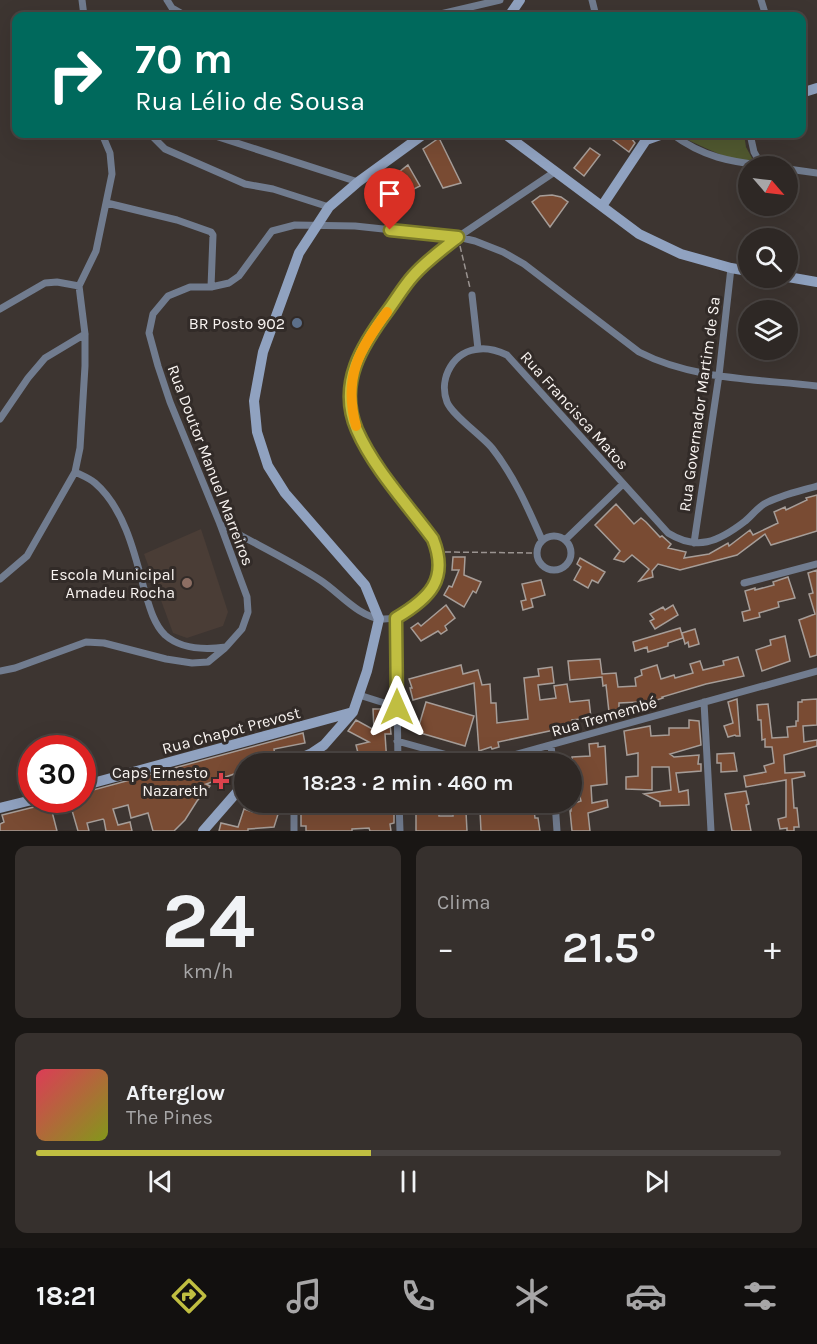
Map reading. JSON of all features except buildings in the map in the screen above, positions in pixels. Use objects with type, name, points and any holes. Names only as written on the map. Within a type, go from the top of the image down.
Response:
[{"type":"street","points":[[167,0],[172,8],[179,12]]},
{"type":"street","points":[[449,12],[500,0]]},
{"type":"street","points":[[0,579],[27,556],[75,472],[80,448],[85,366],[85,334],[79,286],[96,251],[112,174],[110,153],[104,138]]},
{"type":"street","points":[[154,138],[165,149],[245,184],[273,189],[329,207]]},
{"type":"street","points":[[221,138],[358,182]]},
{"type":"street","points":[[312,753],[324,745],[353,712],[379,619],[365,585],[285,493],[268,466],[257,432],[254,400],[263,352],[299,253],[317,224],[329,207],[358,182],[418,138]]},
{"type":"street","points":[[511,138],[639,234],[681,254],[738,269]]},
{"type":"street","points":[[602,206],[642,138]]},
{"type":"street","points":[[679,138],[707,155],[738,163]]},
{"type":"street","points":[[751,138],[756,156]]},
{"type":"street","points":[[798,170],[817,172]]},
{"type":"street","points":[[220,524],[321,580],[356,608],[379,619],[396,618],[418,606],[433,590],[440,569],[438,551],[433,539],[368,452],[356,428],[351,407],[351,383],[356,362],[369,337],[414,275],[458,237],[556,171]]},
{"type":"street","points":[[107,203],[177,220],[211,232],[213,235],[211,287]]},
{"type":"street","name":"Rua Doutor Manuel Marreiros","points":[[226,647],[242,629],[248,612],[247,597],[170,402],[149,333],[153,314],[168,296],[190,287],[211,287],[229,283],[239,276],[272,231],[295,225],[317,224],[458,237],[493,248],[524,264],[639,352],[659,363],[719,375],[817,386]]},
{"type":"street","name":"Rua Governador Martim de Sa","points":[[694,543],[719,375],[731,268]]},
{"type":"street","points":[[798,279],[817,282]]},
{"type":"street","points":[[0,309],[45,283],[57,282],[79,286]]},
{"type":"street","points":[[472,295],[478,349],[459,357],[446,373],[443,387],[448,405],[490,446],[508,470],[542,540],[537,553],[543,566],[552,570],[561,568],[570,557],[570,548],[564,540],[556,536],[542,540]]},
{"type":"street","points":[[0,419],[28,378],[45,358],[85,334]]},
{"type":"street","name":"Rua Francisca Matos","points":[[478,349],[495,350],[507,355],[668,533],[681,541],[694,543]]},
{"type":"street","points":[[75,472],[93,481],[104,492],[116,511],[131,543],[150,610],[164,634],[179,644],[204,650],[226,647]]},
{"type":"street","points":[[564,540],[623,483]]},
{"type":"street","points":[[694,543],[714,541],[744,522],[764,504],[817,486]]},
{"type":"street","points":[[744,583],[817,564]]},
{"type":"street","points":[[396,618],[398,753]]},
{"type":"street","points":[[0,671],[15,668],[86,642],[104,643],[166,659],[192,663],[208,662],[226,647]]},
{"type":"street","name":"Rua Tremembé","points":[[397,741],[473,762],[489,762],[817,671]]},
{"type":"street","points":[[359,695],[397,707]]},
{"type":"street","points":[[704,702],[711,831]]},
{"type":"street","name":"Rua Chapot Prevost","points":[[96,782],[353,712]]},
{"type":"street","points":[[552,745],[552,753]]},
{"type":"street","points":[[203,831],[234,795]]},
{"type":"street","points":[[0,808],[18,804]]},
{"type":"street","points":[[294,813],[294,831]]},
{"type":"street","points":[[399,813],[400,831]]},
{"type":"street","points":[[556,813],[557,831]]},
{"type":"path","points":[[458,237],[472,295]]},
{"type":"path","points":[[438,551],[474,554],[537,553]]},
{"type":"shaded area","name":"Escola Municipal Amadeu Rocha","points":[[201,529],[228,612],[223,626],[187,638],[173,633],[144,554]]},
{"type":"green space","points":[[687,138],[745,138],[751,156],[738,156],[738,160]]},
{"type":"slow traffic","points":[[356,426],[351,407],[351,383],[356,362],[369,337],[387,312]]},
{"type":"place","name":"BR Posto 902","points":[[297,323]]},
{"type":"place","name":"Escola Municipal Amadeu Rocha","points":[[187,583]]},
{"type":"place","name":"Caps Ernesto Nazareth","points":[[221,781]]},
{"type":"route","points":[[390,230],[458,237],[414,275],[369,337],[356,362],[351,383],[351,407],[356,428],[368,452],[433,539],[438,551],[440,569],[433,590],[418,606],[396,618],[397,707]]}]
